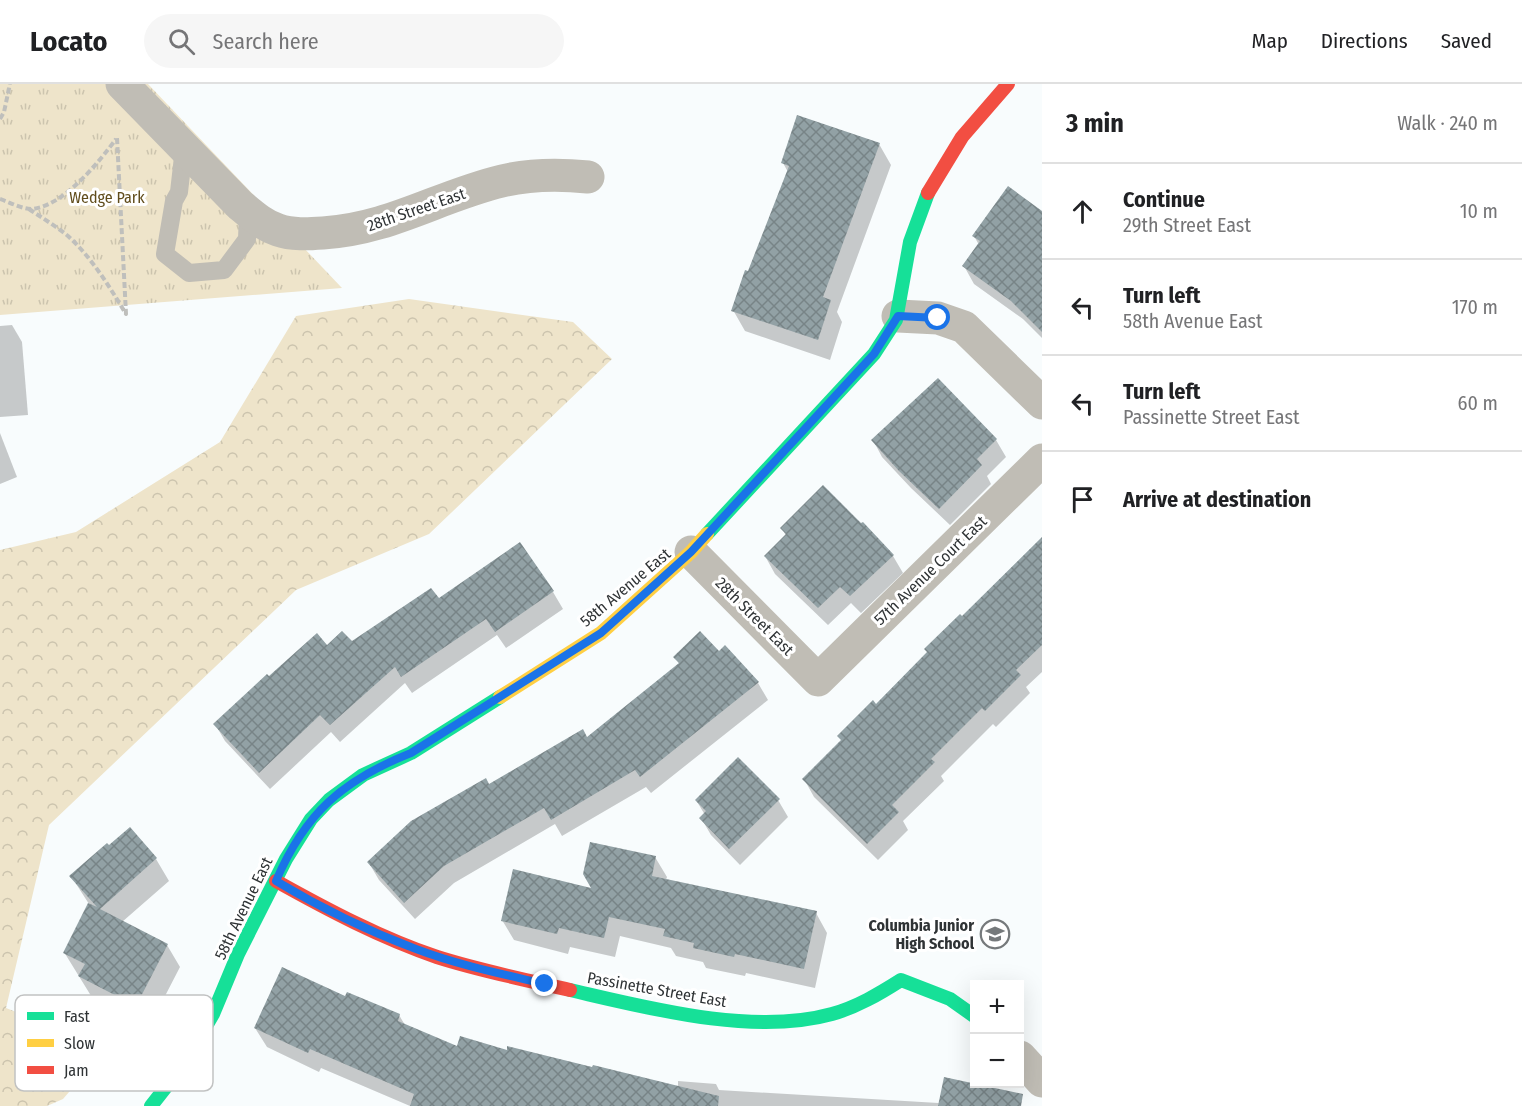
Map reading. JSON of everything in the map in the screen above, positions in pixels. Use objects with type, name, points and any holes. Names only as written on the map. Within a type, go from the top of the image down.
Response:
[{"type":"street","name":"58th Avenue East","points":[[213,1014],[238,954],[286,859],[311,819],[345,787],[382,765],[411,753],[601,633],[691,552],[874,354],[898,316],[910,242],[937,175],[960,138],[984,107],[1008,84]]},
{"type":"street","name":"28th Street East","points":[[132,94],[248,212],[266,225],[280,231],[298,234],[333,232],[395,219],[502,181],[546,174],[588,177]]},
{"type":"street","points":[[898,316],[938,318],[964,327],[1042,402]]},
{"type":"street","name":"57th Avenue Court East","points":[[818,680],[1042,460]]},
{"type":"street","name":"28th Street East","points":[[691,552],[818,680]]},
{"type":"street","name":"Passinette Street East","points":[[276,881],[342,917],[417,950],[535,982],[673,1011],[755,1020],[804,1020],[849,1009],[870,1000],[901,980],[950,999],[970,1013]]},
{"type":"street","points":[[1024,1061],[1042,1081]]},
{"type":"street","name":"58th Avenue East","points":[[151,1106],[163,1091]]},
{"type":"lane","points":[[184,148],[179,192],[174,201],[165,254],[189,273],[224,270],[247,239],[248,212]]},
{"type":"path","points":[[0,119],[4,112],[10,84]]},
{"type":"path","points":[[29,209],[42,206],[69,190],[98,163],[117,138],[132,94]]},
{"type":"path","points":[[0,199],[29,209],[66,235],[104,277],[126,314],[117,138]]},
{"type":"green space","name":"Wedge Park","points":[[0,84],[148,84],[342,288],[0,315]]},
{"type":"green space","points":[[409,299],[573,322],[612,359],[429,534],[296,590],[49,825],[6,1008],[15,1012],[15,1091],[70,1091],[63,1099],[47,1106],[0,1106],[0,550],[76,532],[220,442],[296,316]]},
{"type":"building","points":[[797,115],[880,143],[823,297],[831,300],[818,340],[731,311],[745,270],[748,271],[789,166],[781,163]]},
{"type":"building","points":[[1008,186],[1042,211],[1042,332],[1011,301],[962,266],[980,241],[972,236]]},
{"type":"building","points":[[938,378],[997,439],[977,459],[982,465],[939,509],[899,471],[871,440]]},
{"type":"building","points":[[823,485],[894,555],[850,596],[840,587],[818,608],[764,556],[786,534],[780,528]]},
{"type":"building","points":[[1042,537],[1042,645],[1016,670],[1021,675],[985,711],[982,708],[931,759],[935,762],[892,805],[899,812],[867,844],[802,779],[841,740],[837,736],[873,700],[876,704],[927,652],[924,649],[960,614],[962,616]]},
{"type":"building","points":[[520,542],[554,591],[495,632],[486,619],[401,677],[395,667],[330,725],[320,715],[259,773],[213,724],[267,674],[269,676],[317,633],[327,645],[342,631],[352,641],[431,588],[439,598]]},
{"type":"building","points":[[700,631],[719,651],[725,645],[759,682],[640,777],[635,770],[551,820],[544,808],[444,866],[404,903],[367,862],[411,821],[486,778],[489,784],[583,729],[587,737],[679,663],[673,657]]},
{"type":"building","points":[[738,757],[780,799],[729,849],[699,818],[706,811],[695,800]]},
{"type":"building","points":[[130,827],[157,858],[100,909],[168,944],[142,995],[115,995],[78,976],[85,964],[63,953],[88,903],[97,907],[69,876],[107,843],[109,845]]},
{"type":"building","points":[[590,842],[656,856],[652,876],[817,911],[804,969],[735,954],[734,957],[693,948],[694,943],[663,936],[665,929],[609,917],[604,938],[559,928],[557,934],[501,921],[513,869],[591,888],[583,874]]},
{"type":"building","points":[[282,967],[345,996],[347,992],[400,1014],[398,1021],[457,1046],[460,1036],[507,1050],[507,1046],[592,1067],[593,1065],[719,1096],[718,1106],[410,1106],[414,1094],[310,1049],[308,1053],[254,1028]]},
{"type":"building","points":[[944,1077],[970,1083],[970,1088],[995,1088],[1023,1094],[1021,1106],[938,1106]]},
{"type":"traffic: fast","points":[[707,534],[874,354],[896,320],[910,242],[928,193]]},
{"type":"traffic: fast","points":[[213,1014],[238,954],[286,859],[311,819],[329,800],[363,775],[411,753],[500,697]]},
{"type":"traffic: fast","points":[[570,990],[701,1017],[769,1022],[801,1020],[832,1014],[868,1000],[901,980],[950,999],[970,1013]]},
{"type":"traffic: fast","points":[[151,1106],[163,1091]]},
{"type":"traffic: slow","points":[[500,697],[601,633],[691,552],[707,534]]},
{"type":"traffic: jam","points":[[928,193],[962,137],[1008,84]]},
{"type":"traffic: jam","points":[[276,881],[355,923],[437,957],[570,990]]},
{"type":"place","name":"Columbia Junior High School","points":[[995,934]]},
{"type":"route","points":[[545,984],[462,964],[417,950],[342,917],[276,881],[296,840],[311,819],[345,787],[382,765],[411,753],[601,633],[691,552],[874,354],[898,316],[938,318]]}]
